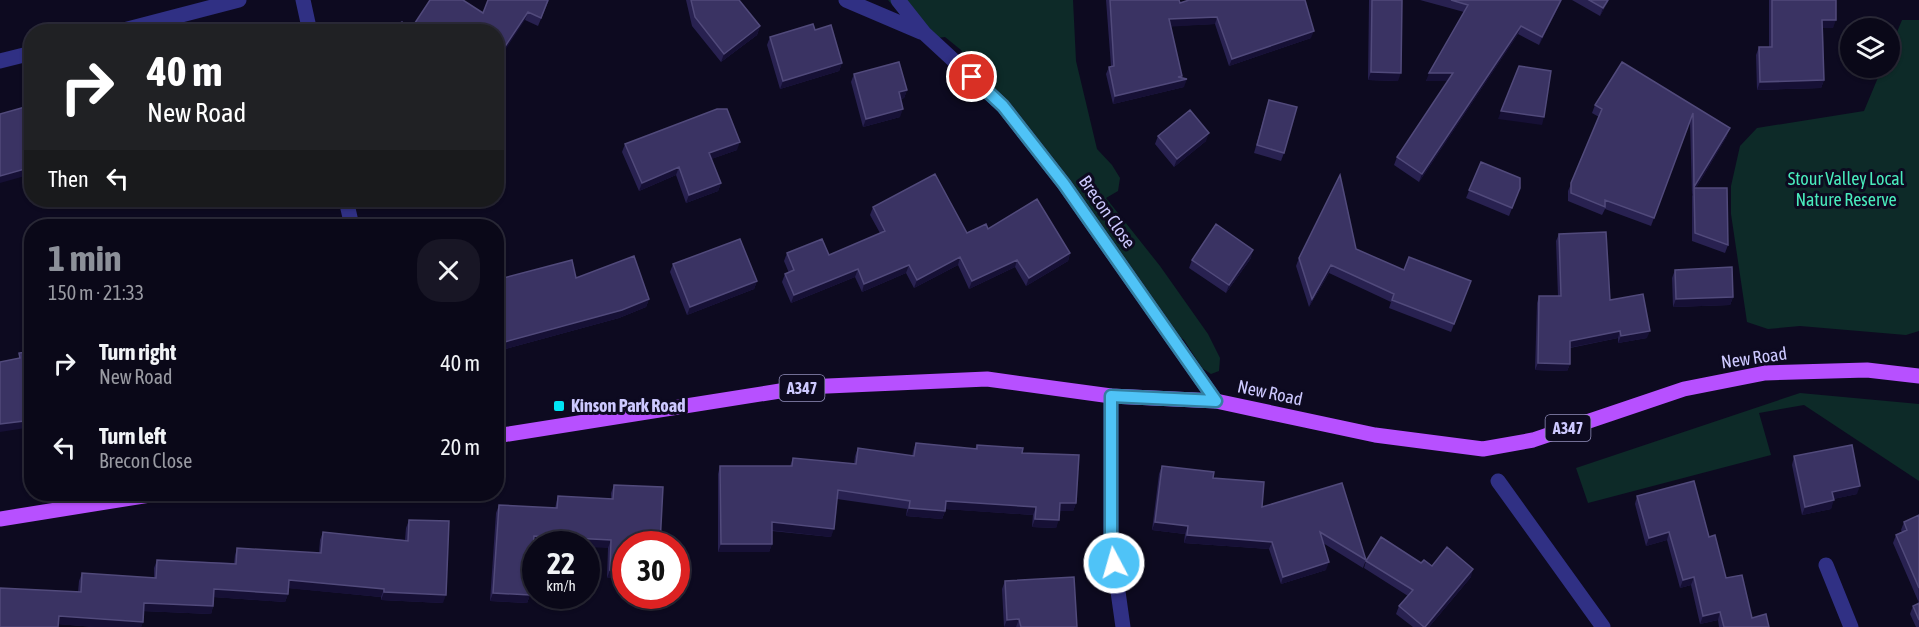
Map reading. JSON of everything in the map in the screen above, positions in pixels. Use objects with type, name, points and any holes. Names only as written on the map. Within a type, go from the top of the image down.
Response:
[{"type":"main road","name":"New Road","points":[[504,435],[805,387],[987,379],[1111,396],[1216,401],[1375,435],[1482,448],[1533,440],[1684,389],[1765,373],[1867,370],[1919,376]]},
{"type":"main road","points":[[0,519],[112,501]]},
{"type":"street","points":[[147,24],[239,0]]},
{"type":"street","points":[[303,0],[308,24]]},
{"type":"street","name":"Brecon Close","points":[[846,0],[924,33]]},
{"type":"street","name":"Brecon Close","points":[[898,0],[924,33],[1003,106],[1064,184],[1216,401]]},
{"type":"street","points":[[0,61],[24,55]]},
{"type":"street","points":[[1111,396],[1111,542],[1123,627]]},
{"type":"street","points":[[1498,481],[1603,627]]},
{"type":"street","points":[[1826,565],[1851,627]]},
{"type":"green space","points":[[888,0],[1073,0],[1076,61],[1097,149],[1112,165],[1120,178],[1118,191],[1106,198],[1160,266],[1208,334],[1220,358],[1219,371],[1211,374],[1202,368],[1184,340],[1168,327],[976,75],[961,50],[945,37],[921,40]]},
{"type":"green space","name":"Stour Valley Local Nature Reserve","points":[[1902,20],[1919,20],[1919,331],[1906,335],[1800,326],[1768,329],[1747,322],[1731,214],[1731,186],[1740,146],[1757,128],[1864,111],[1878,78],[1900,78],[1900,25]]},
{"type":"green space","points":[[1800,393],[1919,404],[1919,481],[1804,405],[1759,413],[1771,455],[1588,503],[1576,468]]},
{"type":"building","points":[[430,0],[463,0],[483,13],[488,0],[548,0],[541,18],[528,12],[504,48],[504,24],[414,24]]},
{"type":"building","points":[[691,0],[739,0],[760,26],[724,54],[695,17]]},
{"type":"building","points":[[1110,0],[1179,0],[1180,3],[1189,0],[1305,0],[1314,31],[1232,59],[1217,17],[1169,19],[1182,76],[1178,77],[1187,79],[1115,96],[1109,67],[1114,66]]},
{"type":"building","points":[[1372,0],[1402,0],[1401,73],[1371,72]]},
{"type":"building","points":[[1451,0],[1561,0],[1542,37],[1521,26],[1422,174],[1397,157],[1453,73],[1429,73],[1468,5]]},
{"type":"building","points":[[1589,0],[1608,0],[1603,8]]},
{"type":"building","points":[[1772,0],[1836,0],[1836,20],[1822,20],[1824,80],[1760,82],[1759,47],[1772,47]]},
{"type":"building","points":[[813,24],[815,30],[831,25],[842,63],[783,81],[770,37]]},
{"type":"building","points":[[899,62],[907,90],[899,92],[903,109],[866,119],[854,74]]},
{"type":"building","points":[[1622,62],[1730,128],[1694,187],[1693,113],[1654,218],[1605,200],[1605,207],[1571,193],[1571,183],[1602,109],[1595,105]]},
{"type":"building","points":[[1519,66],[1551,71],[1544,117],[1501,111]]},
{"type":"building","points":[[1269,100],[1297,107],[1284,153],[1257,145]]},
{"type":"building","points":[[24,107],[24,169],[0,176],[0,114]]},
{"type":"building","points":[[717,109],[727,109],[740,142],[709,153],[721,183],[689,195],[679,167],[642,183],[625,144]]},
{"type":"building","points":[[1190,110],[1209,133],[1177,159],[1158,136]]},
{"type":"building","points":[[1481,162],[1520,178],[1520,188],[1512,208],[1469,190]]},
{"type":"building","points":[[935,174],[967,233],[986,224],[988,229],[1037,199],[1070,253],[1029,278],[1017,260],[972,281],[960,257],[917,280],[909,265],[864,284],[858,269],[794,295],[785,274],[794,270],[787,253],[822,239],[829,255],[885,231],[873,207]]},
{"type":"building","points":[[1340,175],[1356,249],[1404,270],[1409,257],[1471,281],[1454,324],[1392,300],[1394,294],[1331,265],[1312,299],[1299,258]]},
{"type":"building","points":[[1694,188],[1727,188],[1728,245],[1695,233]]},
{"type":"building","points":[[1216,224],[1253,250],[1229,285],[1192,260]]},
{"type":"building","points":[[1606,232],[1610,300],[1643,294],[1650,331],[1621,336],[1620,331],[1570,341],[1570,364],[1538,363],[1539,296],[1561,296],[1559,234]]},
{"type":"building","points":[[740,239],[757,281],[690,307],[673,264]]},
{"type":"building","points":[[634,256],[649,299],[622,310],[504,342],[504,278],[572,260],[576,278]]},
{"type":"building","points":[[1732,267],[1733,297],[1676,299],[1675,270]]},
{"type":"building","points":[[24,352],[24,421],[0,424],[0,362],[20,358],[19,353]]},
{"type":"building","points":[[916,443],[977,449],[977,445],[1023,448],[1022,453],[1079,455],[1076,503],[1060,503],[1059,520],[1035,519],[1036,507],[946,501],[945,511],[909,508],[910,501],[838,490],[834,529],[772,522],[772,544],[721,544],[720,466],[792,466],[793,458],[856,464],[858,448],[914,456]]},
{"type":"building","points":[[1852,445],[1860,486],[1832,492],[1834,500],[1805,507],[1794,456]]},
{"type":"building","points":[[1162,466],[1214,472],[1213,478],[1264,482],[1262,507],[1342,483],[1366,560],[1320,532],[1329,562],[1283,577],[1272,542],[1187,535],[1188,526],[1155,522]]},
{"type":"building","points":[[1694,481],[1709,537],[1715,535],[1726,578],[1742,575],[1752,618],[1766,614],[1769,627],[1724,627],[1720,612],[1703,616],[1694,577],[1683,580],[1669,532],[1649,538],[1637,496]]},
{"type":"building","points":[[614,485],[663,487],[661,531],[612,531],[612,570],[610,570],[611,540],[600,539],[600,531],[522,531],[522,595],[493,593],[499,505],[557,508],[558,496],[613,499]]},
{"type":"building","points":[[1919,515],[1919,588],[1896,535],[1907,530],[1904,522]]},
{"type":"building","points":[[409,520],[449,521],[446,595],[384,592],[384,589],[289,580],[288,594],[214,589],[213,606],[144,603],[143,622],[59,616],[58,627],[0,627],[0,588],[81,592],[82,573],[156,578],[157,560],[236,564],[237,548],[321,553],[323,532],[408,541]]},
{"type":"building","points":[[1381,537],[1421,563],[1424,560],[1432,566],[1447,547],[1473,569],[1425,627],[1399,606],[1413,590],[1366,561]]},
{"type":"building","points":[[1074,577],[1077,627],[1021,627],[1019,619],[1007,620],[1005,581]]},
{"type":"building","points":[[1919,603],[1919,620],[1913,606]]},
{"type":"place","name":"Kinson Park Road","points":[[559,406]]},
{"type":"route","points":[[972,77],[1003,106],[1064,184],[1216,401],[1111,396],[1111,542],[1114,563]]}]
